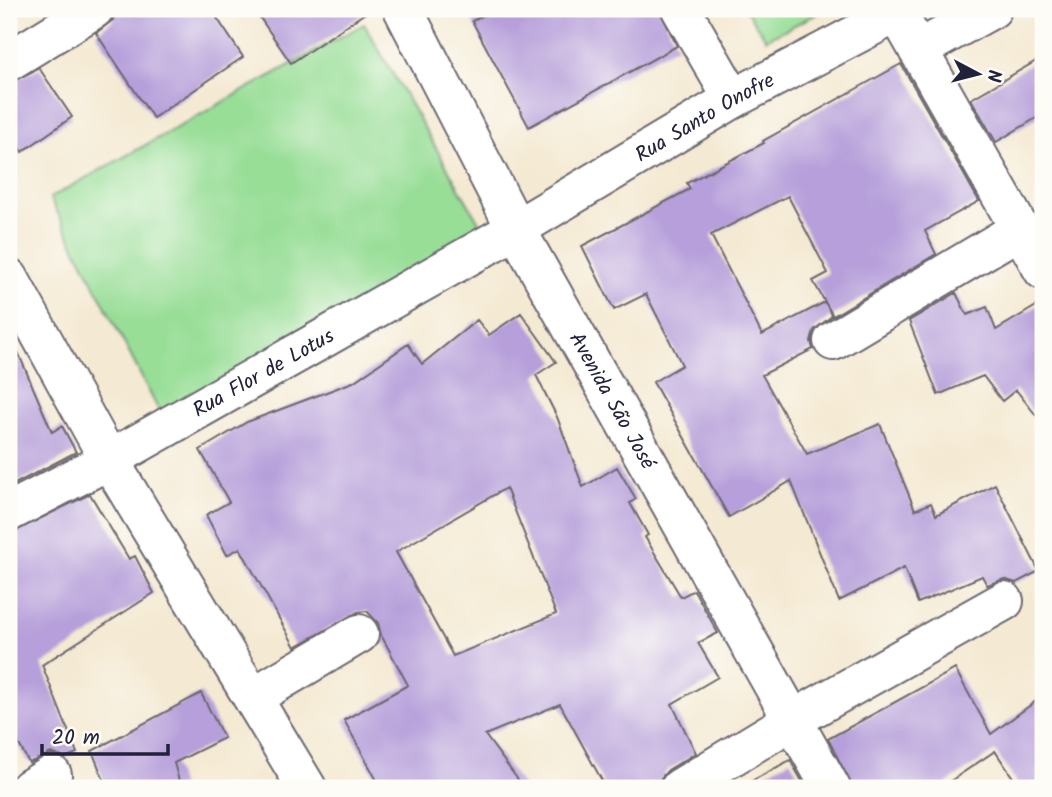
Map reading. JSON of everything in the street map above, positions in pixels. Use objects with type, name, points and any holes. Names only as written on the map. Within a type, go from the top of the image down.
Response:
[{"type":"street","points":[[9,61],[94,9]]},
{"type":"street","name":"Avenida São José","points":[[403,9],[516,229],[831,788]]},
{"type":"street","points":[[681,9],[733,99]]},
{"type":"street","points":[[918,50],[992,9]]},
{"type":"street","points":[[896,11],[1043,270]]},
{"type":"street","name":"Rua Santo Onofre","points":[[516,229],[733,99],[896,11]]},
{"type":"street","name":"Rua Flor de Lotus","points":[[9,512],[109,460],[516,229]]},
{"type":"street","points":[[833,341],[1020,229]]},
{"type":"street","points":[[9,278],[109,460],[307,788]]},
{"type":"street","points":[[680,788],[794,719],[1004,601]]},
{"type":"street","points":[[253,697],[359,634]]},
{"type":"green space","points":[[745,9],[827,9],[766,39]]},
{"type":"green space","points":[[364,24],[491,243],[161,415],[50,198]]},
{"type":"building","points":[[116,9],[211,9],[243,57],[153,118],[96,33],[113,20]]},
{"type":"building","points":[[254,9],[371,9],[291,63]]},
{"type":"building","points":[[496,9],[659,9],[677,46],[529,127],[472,21]]},
{"type":"building","points":[[1043,57],[1043,114],[996,142],[971,99]]},
{"type":"building","points":[[901,64],[979,201],[925,231],[936,254],[833,316],[825,302],[832,316],[814,330],[811,341],[813,349],[762,375],[807,454],[880,424],[915,510],[931,503],[936,515],[995,484],[1039,571],[1016,583],[1004,579],[987,585],[982,576],[918,603],[904,568],[839,601],[791,481],[729,517],[653,382],[682,365],[646,294],[614,310],[582,246],[690,189],[687,183],[764,143],[763,141]],"holes":[[[788,196],[828,273],[813,281],[825,302],[762,335],[711,235]]]},
{"type":"building","points":[[39,68],[72,117],[22,152],[9,132],[9,83]]},
{"type":"building","points":[[956,293],[967,315],[987,307],[996,330],[1043,302],[1043,424],[1016,390],[1002,401],[983,376],[938,395],[909,321]]},
{"type":"building","points":[[521,313],[556,362],[536,375],[557,417],[583,487],[617,467],[636,499],[630,503],[648,535],[645,537],[681,597],[694,590],[718,633],[698,643],[718,677],[672,704],[696,753],[668,770],[661,778],[658,788],[606,788],[560,704],[485,735],[524,788],[381,788],[344,720],[408,685],[381,635],[378,623],[367,611],[358,612],[295,647],[240,548],[227,555],[206,515],[229,502],[200,450],[247,422],[353,382],[408,344],[422,364],[477,320],[489,335]],"holes":[[[506,488],[556,614],[453,656],[396,552]]]},
{"type":"building","points":[[9,331],[52,432],[62,426],[76,452],[9,487]]},
{"type":"building","points":[[90,494],[129,559],[135,556],[154,593],[42,665],[77,753],[65,758],[51,753],[29,763],[9,726],[9,534]]},
{"type":"building","points":[[955,669],[991,734],[1043,696],[1043,788],[1020,788],[995,751],[940,788],[853,788],[828,739]]},
{"type":"building","points":[[201,693],[224,738],[174,763],[181,788],[107,788],[92,751]]},
{"type":"building","points":[[790,760],[806,788],[739,788]]}]
